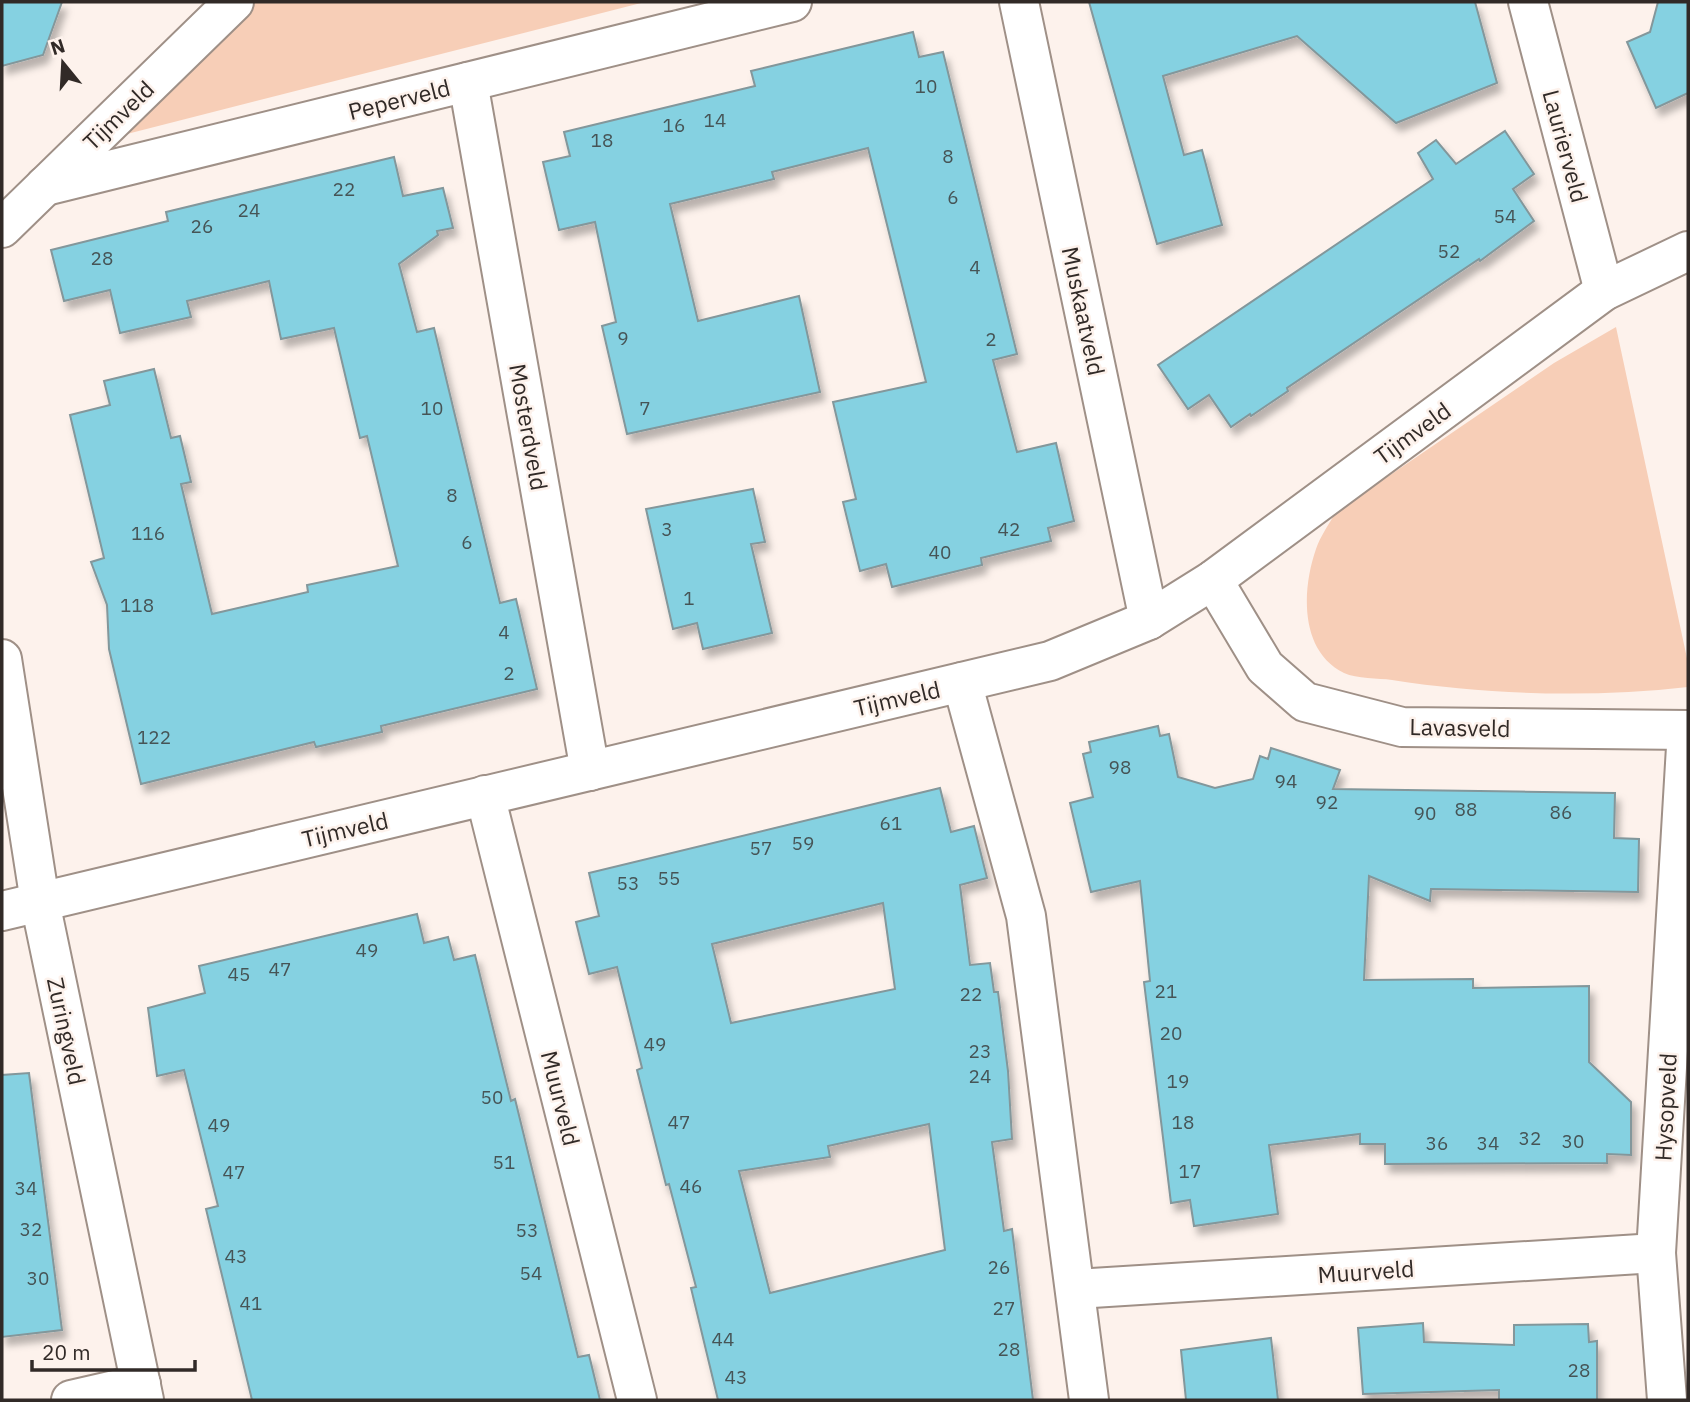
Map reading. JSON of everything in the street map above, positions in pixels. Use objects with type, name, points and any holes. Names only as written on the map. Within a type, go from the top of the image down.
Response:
[{"type":"street","name":"Tijmveld","points":[[2,228],[234,2]]},
{"type":"street","name":"Peperveld","points":[[45,187],[468,82],[748,7],[792,2]]},
{"type":"street","name":"Muskaatveld","points":[[1019,2],[1149,620]]},
{"type":"street","name":"Laurierveld","points":[[1528,2],[1604,291]]},
{"type":"street","name":"Mosterdveld","points":[[468,82],[590,771]]},
{"type":"street","name":"Tijmveld","points":[[2,911],[1050,661],[1149,620],[1213,580],[1604,291],[1688,251]]},
{"type":"street","name":"Lavasveld","points":[[1213,580],[1265,667],[1305,702],[1402,727],[1688,730]]},
{"type":"street","name":"Zuringveld","points":[[2,659],[40,902],[142,1392]]},
{"type":"street","points":[[962,682],[1026,916],[1089,1400]]},
{"type":"street","name":"Hysopveld","points":[[1667,1400],[1656,1253],[1688,730]]},
{"type":"street","name":"Muurveld","points":[[485,795],[637,1400]]},
{"type":"street","name":"Muurveld","points":[[1076,1289],[1656,1253]]},
{"type":"street","points":[[71,1400],[142,1392]]},
{"type":"shaded area","points":[[235,2],[645,2],[123,135]]},
{"type":"shaded area","points":[[1616,327],[1688,663],[1688,687],[1577,694],[1502,692],[1355,676],[1344,673],[1329,663],[1312,635],[1307,600],[1311,565],[1316,549],[1336,512],[1554,363]]},
{"type":"building","points":[[2,2],[62,2],[43,55],[2,66]]},
{"type":"building","points":[[1089,2],[1475,2],[1497,83],[1396,123],[1297,36],[1163,76],[1184,155],[1202,150],[1222,225],[1157,244]]},
{"type":"building","points":[[1658,2],[1688,2],[1688,93],[1656,108],[1627,42],[1650,32]]},
{"type":"building","points":[[913,32],[919,57],[943,52],[1017,354],[993,360],[1017,452],[1056,443],[1074,521],[1048,528],[1051,541],[981,558],[982,565],[892,587],[886,564],[860,571],[843,502],[856,499],[833,402],[926,382],[868,148],[772,172],[774,179],[670,204],[698,321],[799,296],[820,392],[627,434],[602,326],[616,322],[595,222],[559,230],[543,162],[570,156],[564,132],[755,86],[751,71]]},
{"type":"building","points":[[1505,131],[1534,174],[1513,189],[1534,221],[1480,261],[1479,259],[1287,388],[1288,391],[1231,427],[1209,395],[1188,409],[1158,365],[1433,179],[1418,153],[1436,140],[1456,164]]},
{"type":"building","points":[[394,157],[403,196],[443,188],[453,228],[437,231],[438,235],[399,264],[417,332],[434,328],[500,603],[516,599],[537,689],[381,726],[382,732],[316,747],[314,742],[141,784],[109,649],[107,605],[91,562],[104,558],[70,415],[110,405],[104,381],[154,369],[171,438],[180,436],[191,482],[181,484],[212,614],[308,592],[307,585],[398,566],[367,436],[360,438],[334,328],[281,339],[269,281],[187,301],[191,317],[120,333],[110,290],[64,301],[51,250],[168,221],[166,212]]},
{"type":"building","points":[[753,489],[765,542],[751,544],[772,633],[703,649],[697,623],[673,629],[646,509]]},
{"type":"building","points":[[1158,726],[1160,736],[1169,734],[1178,777],[1215,788],[1253,779],[1260,756],[1268,759],[1271,748],[1340,770],[1333,789],[1615,793],[1614,838],[1639,839],[1638,892],[1431,889],[1430,901],[1369,876],[1364,980],[1473,979],[1473,988],[1589,986],[1589,1062],[1631,1102],[1631,1155],[1607,1154],[1607,1163],[1385,1164],[1385,1144],[1360,1144],[1360,1134],[1269,1145],[1278,1214],[1194,1226],[1190,1200],[1171,1203],[1144,982],[1150,981],[1140,881],[1091,892],[1070,803],[1093,797],[1083,754],[1091,752],[1089,742]]},
{"type":"building","points":[[940,788],[951,832],[974,826],[987,878],[960,885],[970,965],[990,963],[994,992],[998,992],[1008,1071],[1012,1139],[992,1142],[1004,1231],[1012,1229],[1033,1400],[718,1400],[691,1288],[696,1287],[669,1184],[666,1185],[637,1070],[642,1068],[617,967],[589,974],[576,922],[599,916],[589,873]],"holes":[[[883,903],[895,989],[731,1023],[712,944]],[[929,1124],[945,1250],[770,1293],[739,1171],[830,1157],[828,1146]]]},
{"type":"building","points":[[417,914],[424,943],[448,937],[454,960],[475,955],[511,1101],[515,1099],[578,1357],[589,1355],[600,1400],[252,1400],[206,1209],[218,1206],[184,1070],[157,1076],[148,1008],[205,993],[199,966]]},
{"type":"building","points":[[29,1073],[62,1330],[2,1337],[2,1075]]},
{"type":"building","points":[[1423,1323],[1424,1342],[1514,1345],[1514,1325],[1588,1324],[1589,1342],[1597,1341],[1597,1400],[1499,1400],[1499,1390],[1363,1394],[1358,1328]]},
{"type":"building","points":[[1271,1338],[1278,1400],[1186,1400],[1181,1350]]}]
